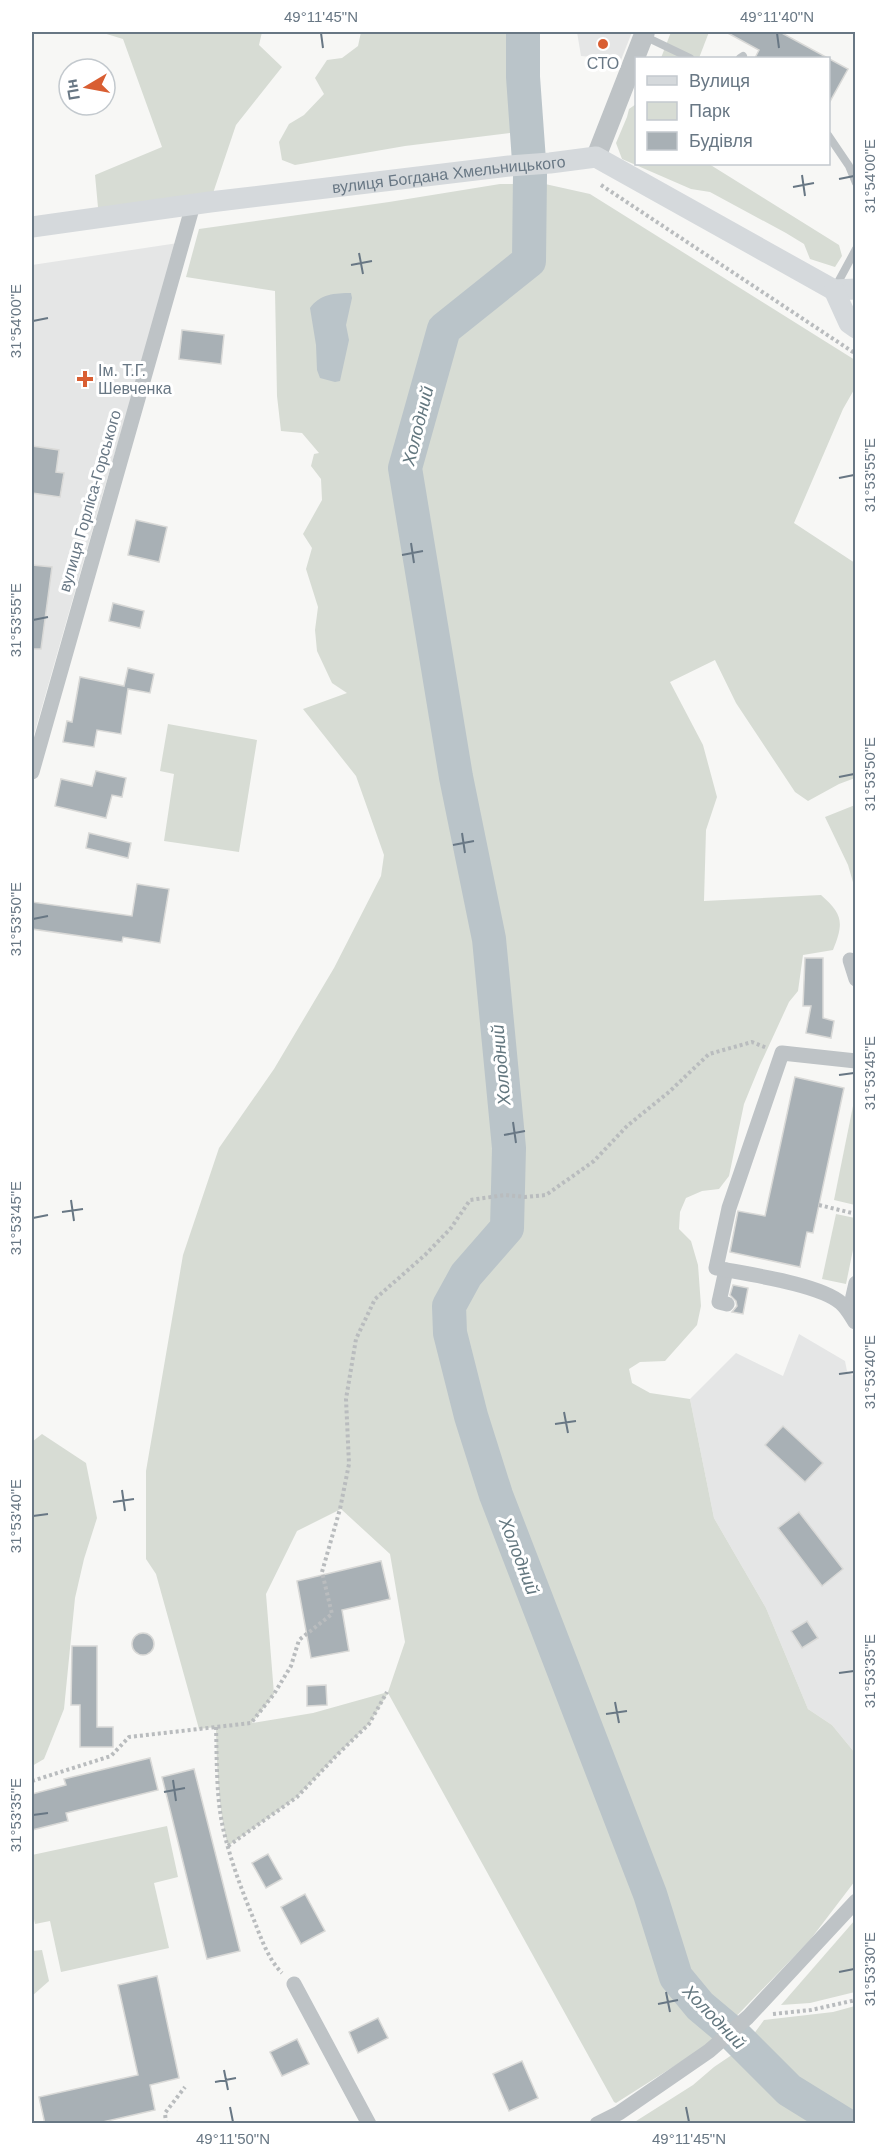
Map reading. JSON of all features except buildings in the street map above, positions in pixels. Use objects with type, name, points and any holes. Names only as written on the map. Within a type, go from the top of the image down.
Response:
[{"type":"main road","name":"вулиця Богдана Хмельницького","points":[[32,227],[193,205],[596,157]]},
{"type":"main road","points":[[596,157],[834,290],[855,289]]},
{"type":"main road","points":[[834,290],[849,323],[855,328]]},
{"type":"street","points":[[635,57],[644,34]]},
{"type":"street","points":[[596,157],[635,57]]},
{"type":"street","name":"вулиця Горліса-Горського","points":[[32,772],[193,205]]},
{"type":"street","points":[[850,960],[855,979]]},
{"type":"street","points":[[855,1061],[782,1053],[729,1208],[716,1268],[812,1288],[831,1295],[842,1304],[855,1324]]},
{"type":"street","points":[[726,1270],[727,1294]]},
{"type":"street","points":[[855,1283],[851,1305],[855,1324]]},
{"type":"street","points":[[597,2124],[619,2113],[709,2051],[748,2017],[855,1901]]},
{"type":"street","points":[[294,1984],[369,2124]]},
{"type":"lane","points":[[644,34],[688,57]]},
{"type":"lane","points":[[830,138],[849,166],[855,183]]},
{"type":"lane","points":[[834,290],[855,249]]},
{"type":"path","points":[[594,180],[855,354]]},
{"type":"path","points":[[32,1781],[111,1756],[129,1737],[251,1723],[274,1694],[291,1666],[299,1640],[332,1614],[322,1572],[340,1509],[349,1464],[346,1399],[356,1339],[375,1299],[425,1255],[451,1228],[470,1200],[507,1195],[525,1197],[546,1194],[594,1161],[627,1126],[669,1092],[709,1054],[752,1042],[767,1048]]},
{"type":"path","points":[[819,1205],[855,1214]]},
{"type":"path","points":[[228,1846],[297,1797],[369,1724],[387,1692]]},
{"type":"path","points":[[216,1727],[217,1777],[223,1827],[228,1846],[263,1941],[276,1967],[294,1984]]},
{"type":"path","points":[[748,2017],[811,2010],[855,2000]]},
{"type":"path","points":[[166,2124],[165,2113],[185,2087],[183,2076]]},
{"type":"shaded area","name":"СТО","points":[[577,32],[632,32],[621,60],[581,56]]},
{"type":"shaded area","name":"Ім. Т.Г. Шевченка","points":[[178,243],[103,493],[32,742],[32,265]]},
{"type":"shaded area","points":[[351,293],[346,325],[349,340],[340,381],[320,378],[317,370],[316,345],[310,308],[323,297]]},
{"type":"shaded area","points":[[799,1334],[845,1361],[847,1371],[855,1377],[855,1753],[832,1725],[808,1709],[766,1608],[714,1518],[690,1399],[736,1353],[783,1376]]},
{"type":"green space","points":[[100,32],[262,32],[259,45],[282,67],[236,125],[210,202],[99,218],[95,175],[162,147],[123,39]]},
{"type":"green space","points":[[361,32],[523,32],[526,118],[517,132],[405,146],[295,165],[282,160],[279,142],[289,124],[304,115],[324,94],[315,78],[327,60],[342,58],[358,46]]},
{"type":"green space","points":[[671,32],[709,32],[699,57],[661,57]]},
{"type":"green space","points":[[635,105],[635,165],[622,159],[616,143],[629,109]]},
{"type":"green space","points":[[636,165],[711,165],[839,245],[842,256],[835,267],[810,259],[804,244],[786,233],[710,192],[691,189]]},
{"type":"green space","points":[[500,184],[545,184],[590,194],[855,360],[855,388],[843,409],[794,523],[855,563],[855,778],[808,801],[795,792],[736,703],[715,660],[670,682],[703,745],[717,797],[706,830],[704,901],[821,895],[834,908],[840,926],[833,950],[803,955],[798,991],[789,1002],[744,1104],[729,1176],[719,1189],[702,1191],[686,1198],[680,1212],[679,1229],[691,1241],[698,1265],[701,1306],[697,1325],[665,1361],[640,1362],[629,1369],[632,1383],[650,1393],[690,1399],[714,1518],[766,1608],[808,1709],[832,1725],[855,1753],[855,1881],[810,1940],[706,2046],[616,2103],[388,1693],[369,1724],[297,1797],[228,1846],[220,1802],[216,1727],[199,1729],[156,1574],[146,1559],[146,1471],[183,1255],[219,1148],[274,1069],[334,968],[381,876],[384,855],[356,776],[303,709],[347,693],[332,683],[317,651],[315,630],[318,607],[306,569],[312,548],[303,534],[322,500],[321,479],[311,466],[314,454],[319,453],[302,433],[281,431],[277,396],[275,291],[186,277],[199,229]],"holes":[[[341,1509],[390,1554],[405,1642],[388,1692],[313,1713],[252,1723],[274,1694],[266,1594],[297,1531]]]},
{"type":"green space","points":[[168,724],[257,740],[239,852],[164,841],[174,774],[160,771]]},
{"type":"green space","points":[[855,805],[855,889],[848,865],[825,817]]},
{"type":"green space","points":[[855,1096],[856,1205],[834,1200]]},
{"type":"green space","points":[[836,1214],[855,1218],[855,1240],[846,1284],[822,1279]]},
{"type":"green space","points":[[42,1434],[86,1463],[97,1518],[75,1598],[64,1709],[44,1759],[32,1766],[32,1442]]},
{"type":"green space","points":[[167,1826],[178,1877],[154,1883],[169,1948],[61,1972],[50,1921],[35,1924],[32,1909],[32,1855]]},
{"type":"green space","points":[[855,1920],[855,1992],[810,2003],[781,2005]]},
{"type":"green space","points":[[42,1950],[49,1981],[32,1996],[32,1951]]},
{"type":"green space","points":[[855,2006],[855,2123],[633,2123],[693,2085],[714,2067],[745,2046],[764,2020],[833,2012]]},
{"type":"waterway","name":"Холодний","points":[[523,32],[523,77],[530,175],[529,261],[444,329],[405,468],[456,777],[489,939],[509,1148],[507,1228],[466,1275],[449,1306],[450,1333],[471,1416],[496,1495],[650,1894],[676,1977],[700,2006],[731,2032],[789,2090],[844,2124]]},
{"type":"place","name":"СТО","points":[[603,44]]},
{"type":"place","name":"Ім. Т.Г. Шевченка","points":[[85,379]]}]
